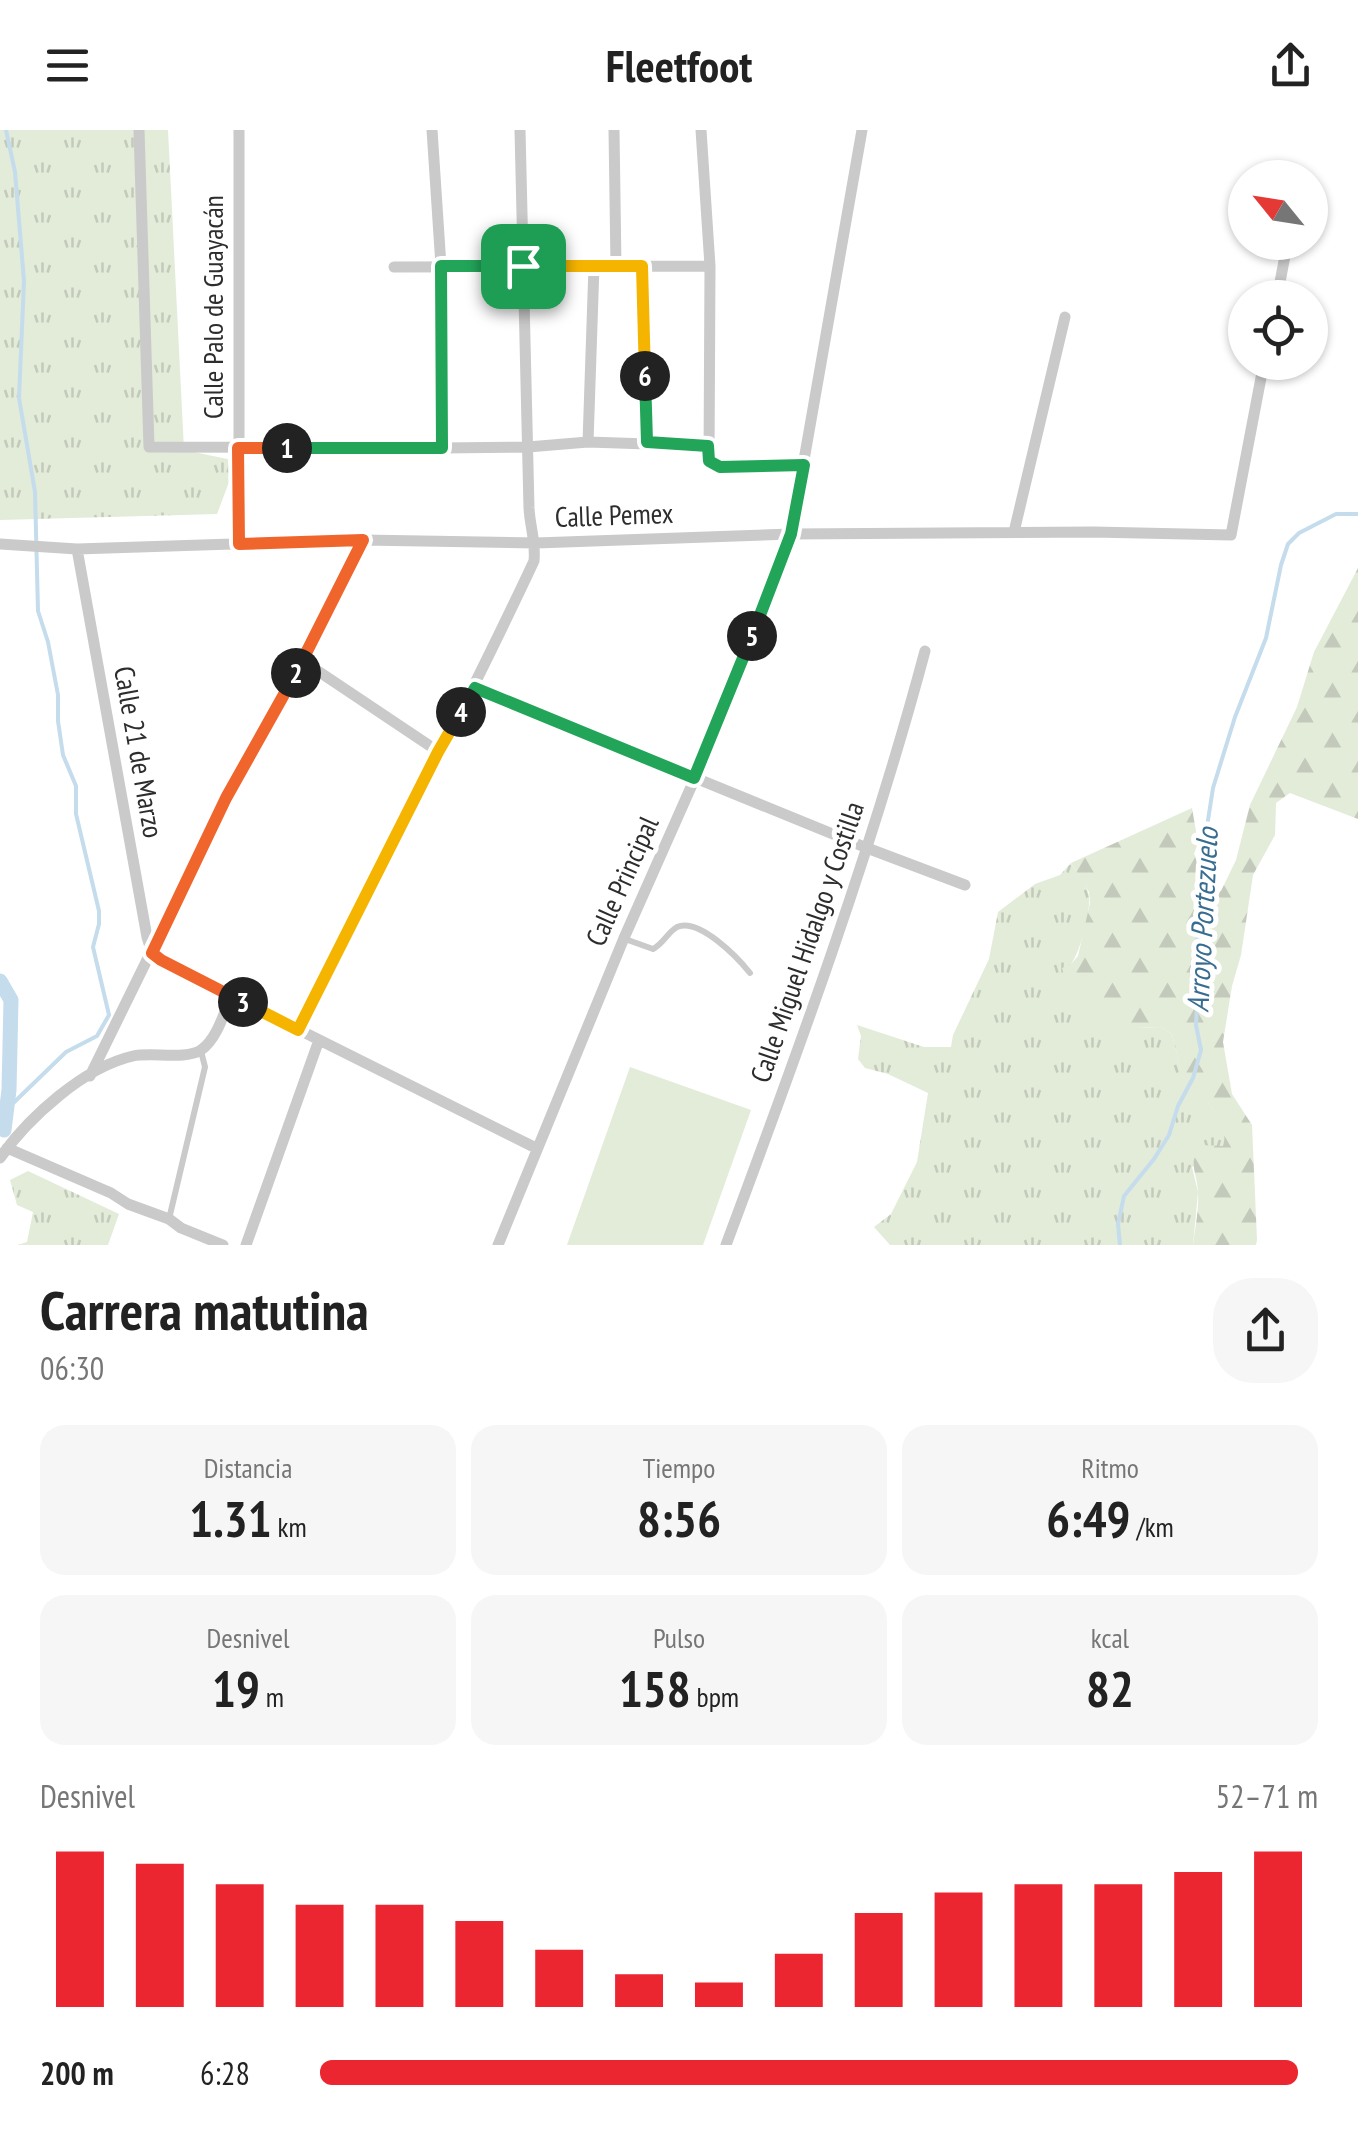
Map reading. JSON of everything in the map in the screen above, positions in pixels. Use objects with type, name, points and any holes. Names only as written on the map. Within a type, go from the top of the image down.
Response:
[{"type":"street","points":[[139,130],[149,447],[442,448],[588,442],[708,446]]},
{"type":"street","name":"Calle Palo de Guayacán","points":[[239,130],[239,544]]},
{"type":"street","points":[[432,130],[441,266],[442,448]]},
{"type":"street","points":[[298,1030],[438,752],[475,688],[534,561],[536,543],[529,508],[520,130]]},
{"type":"street","points":[[614,130],[616,266]]},
{"type":"street","points":[[701,130],[710,266],[709,461],[729,468],[804,465]]},
{"type":"street","name":"Calle Principal","points":[[498,1245],[746,652],[791,534],[862,130]]},
{"type":"street","points":[[394,266],[710,266]]},
{"type":"street","points":[[588,442],[594,266]]},
{"type":"street","points":[[642,266],[647,442]]},
{"type":"street","points":[[1014,532],[1065,317]]},
{"type":"street","name":"Calle Pemex","points":[[0,544],[77,549],[363,540],[536,543],[791,534],[1231,535],[1261,380]]},
{"type":"street","points":[[90,1076],[226,798],[303,661],[363,540]]},
{"type":"street","name":"Calle 21 de Marzo","points":[[77,549],[152,953]]},
{"type":"street","name":"Calle Miguel Hidalgo y Costilla","points":[[726,1245],[867,848],[925,651]]},
{"type":"street","points":[[303,661],[438,752]]},
{"type":"street","points":[[475,688],[966,885]]},
{"type":"street","points":[[152,953],[536,1148]]},
{"type":"street","points":[[223,1245],[110,1193],[3,1153],[55,1096],[112,1063],[133,1056],[191,1054],[201,1050],[210,1041],[231,996]]},
{"type":"street","points":[[246,1245],[319,1040]]},
{"type":"lane","points":[[624,938],[653,949],[676,928],[690,926],[738,957],[750,973]]},
{"type":"lane","points":[[169,1219],[205,1067],[201,1050]]},
{"type":"green space","points":[[0,130],[168,130],[184,450],[237,461],[217,514],[0,520]]},
{"type":"green space","points":[[1358,568],[1358,819],[1290,793],[1276,803],[1275,835],[1253,875],[1223,1042],[1232,1094],[1252,1125],[1256,1245],[1193,1245],[1198,1200],[1194,1158],[1200,1145],[1223,1146],[1223,1128],[1201,1084],[1183,1079],[1172,1034],[1161,1027],[1137,1028],[1103,1021],[1093,1015],[1065,979],[1062,968],[1078,956],[1090,903],[1089,892],[1071,863],[1192,808],[1198,843],[1194,854],[1203,888],[1211,896],[1221,891],[1236,860],[1250,805],[1297,707],[1314,652]]},
{"type":"green space","points":[[1071,863],[1088,892],[1089,908],[1071,964],[1137,1028],[1161,1027],[1172,1034],[1183,1078],[1202,1083],[1224,1128],[1224,1146],[1192,1167],[1198,1192],[1193,1245],[890,1245],[874,1227],[891,1214],[917,1162],[928,1093],[865,1068],[858,1059],[861,1036],[857,1025],[924,1047],[951,1047],[989,959],[998,912],[1035,884],[1060,875]]},
{"type":"green space","points":[[630,1067],[751,1110],[703,1245],[567,1245]]},
{"type":"green space","points":[[28,1171],[119,1214],[108,1245],[18,1245],[27,1242],[33,1212],[17,1205],[10,1180]]},
{"type":"waterway","points":[[5,1111],[66,1052],[97,1036],[109,1015],[93,947],[99,911],[76,814],[76,786],[63,755],[58,695],[38,611],[35,492],[19,398],[24,281],[15,172],[6,130]]},
{"type":"waterway","name":"Arroyo Portezuelo","points":[[1120,1245],[1118,1224],[1124,1196],[1169,1135],[1201,1050],[1196,1025],[1196,951],[1204,880],[1200,865],[1206,854],[1213,788],[1266,638],[1281,565],[1288,544],[1299,533],[1336,514],[1358,514]]},
{"type":"waterway","points":[[0,981],[11,1000],[4,1130]]},
{"type":"route","points":[[441,266],[523,266],[642,266],[647,442],[708,446],[709,461],[720,467],[804,465],[791,534],[694,778],[475,688],[438,752],[298,1030],[152,953],[226,798],[303,661],[363,540],[239,544],[238,448],[442,448],[441,266]]}]
